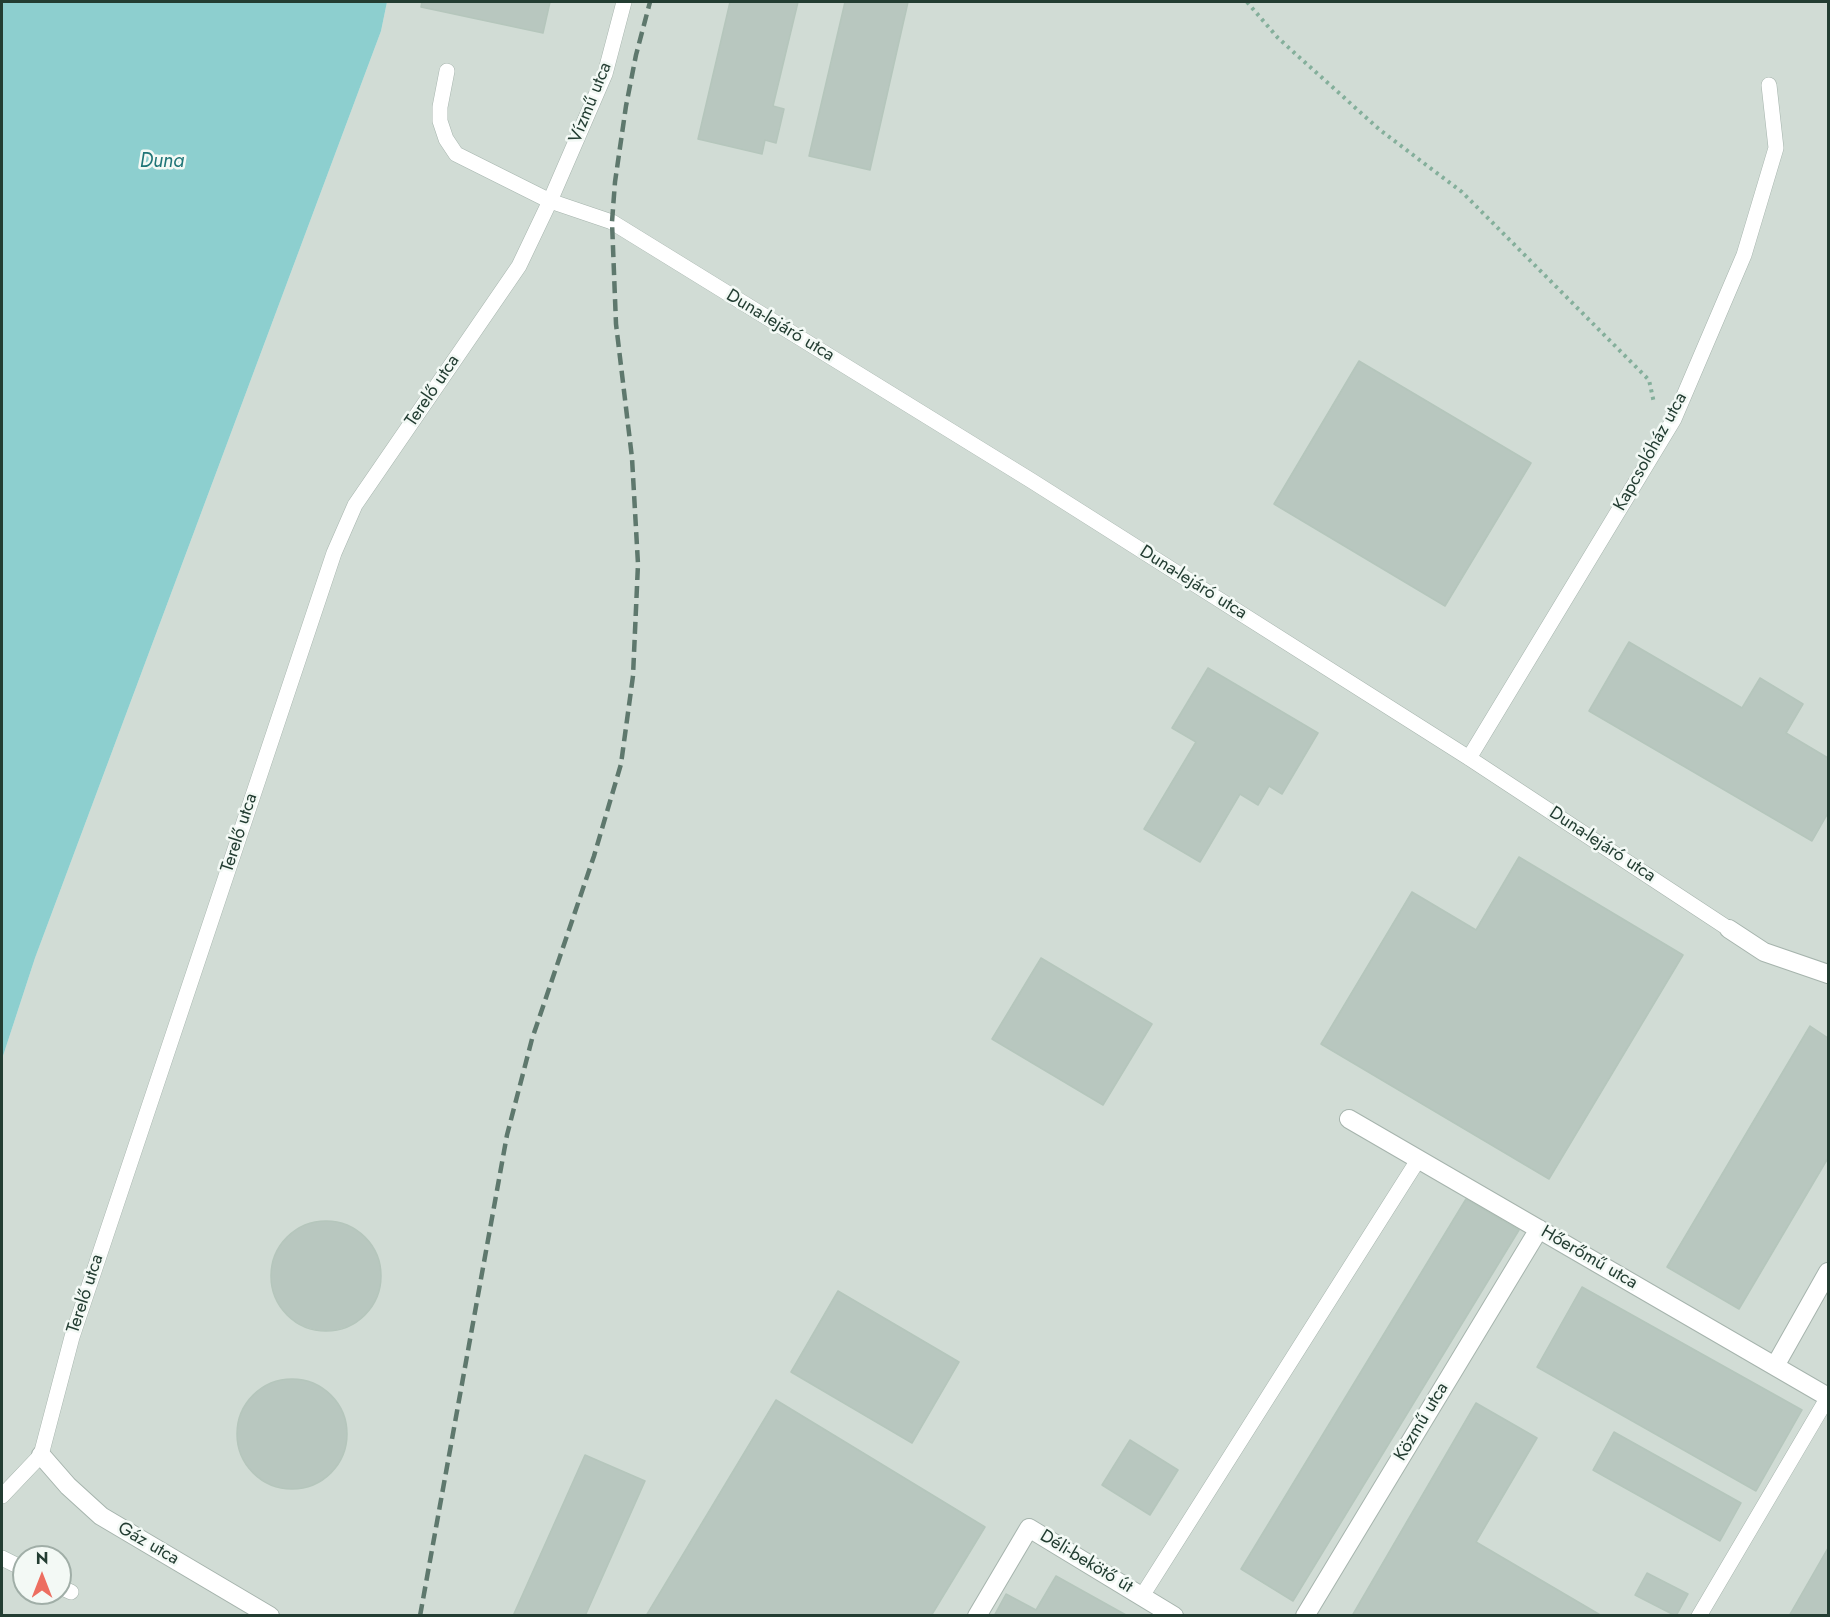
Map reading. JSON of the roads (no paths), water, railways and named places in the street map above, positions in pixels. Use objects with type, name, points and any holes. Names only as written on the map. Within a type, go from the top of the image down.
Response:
[{"type":"street","name":"Duna-lejáró utca","points":[[1729,929],[1764,952],[1828,974]]},
{"type":"street","name":"Hőerőmű utca","points":[[1349,1119],[1828,1397]]},
{"type":"street","name":"Közmű utca","points":[[1305,1616],[1539,1229]]},
{"type":"street","points":[[1775,1365],[1828,1272]]},
{"type":"street","name":"Gáz utca","points":[[41,1455],[68,1486],[101,1516],[270,1616]]},
{"type":"street","name":"Déli-bekötő út","points":[[977,1616],[1029,1528],[1174,1616]]},
{"type":"lane","name":"Vízmű utca","points":[[550,201],[605,74],[624,2]]},
{"type":"lane","name":"Duna-lejáró utca","points":[[447,71],[440,107],[440,121],[446,139],[456,154],[550,201],[612,222],[1032,481],[1469,758],[1729,929]]},
{"type":"lane","name":"Kapcsolóház utca","points":[[1469,758],[1674,418],[1744,255],[1776,148],[1768,85]]},
{"type":"lane","name":"Terelő utca","points":[[2,1496],[41,1455],[72,1337],[334,553],[355,505],[519,266],[550,201]]},
{"type":"lane","points":[[1142,1596],[1418,1160]]},
{"type":"lane","points":[[1699,1616],[1828,1397]]},
{"type":"water","name":"Duna","points":[[2,2],[387,2],[381,31],[35,958],[2,1059]]},
{"type":"railway","points":[[420,1616],[507,1135],[532,1039],[594,856],[621,764],[633,676],[638,564],[632,458],[616,324],[612,222],[615,182],[626,106],[650,2]]}]
